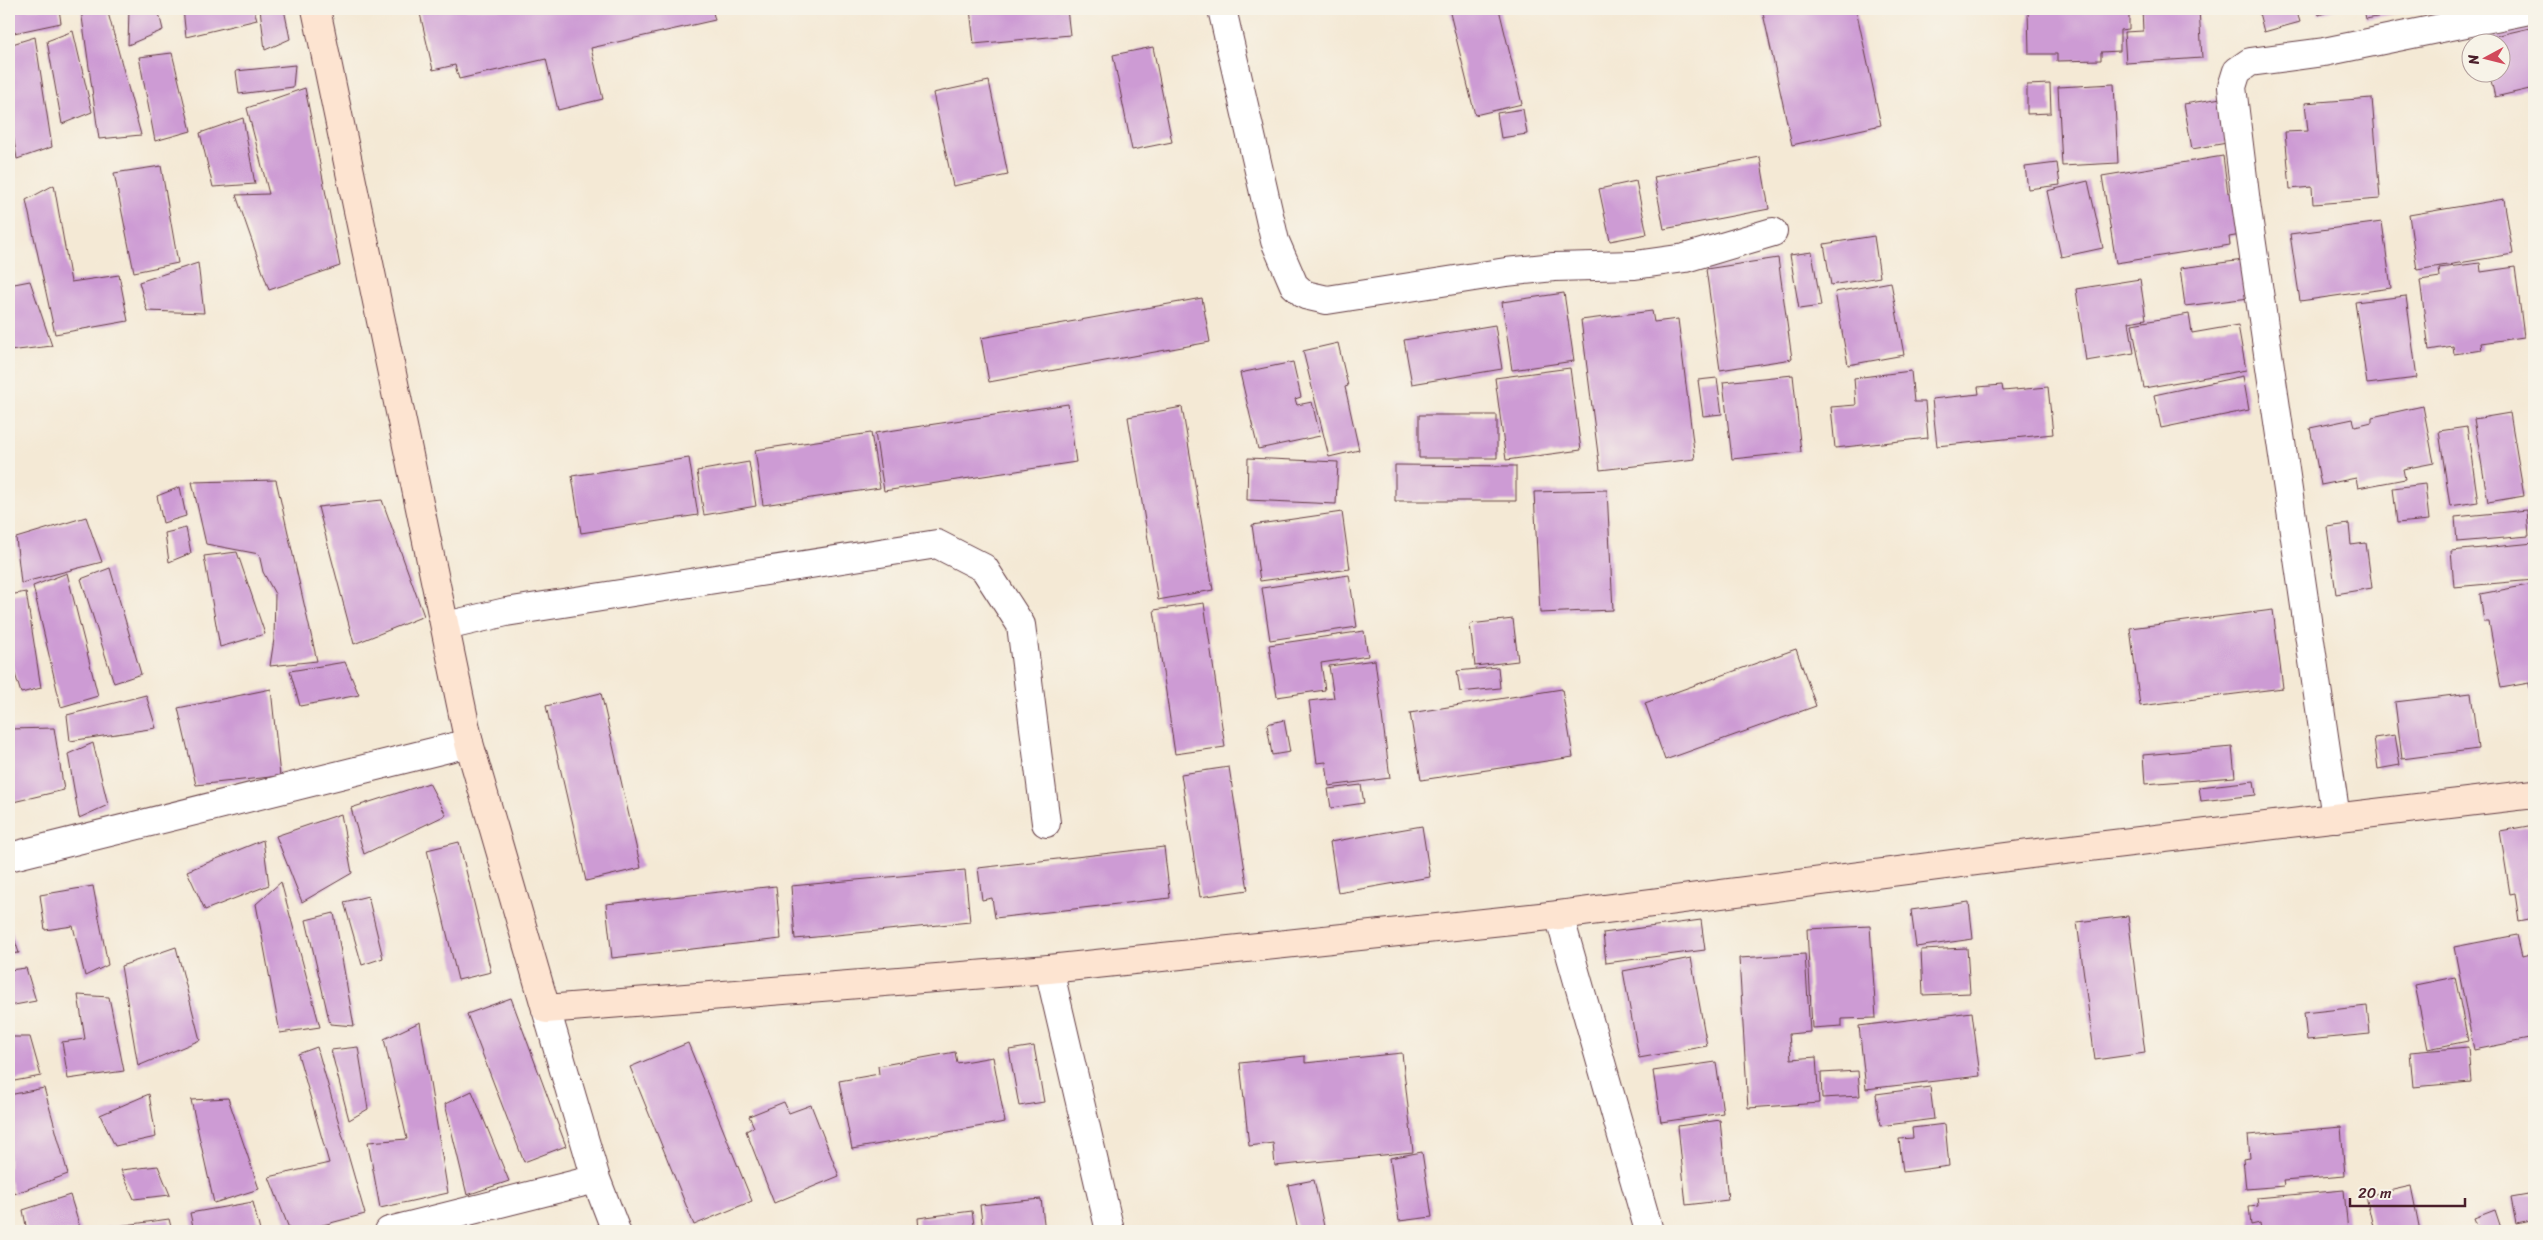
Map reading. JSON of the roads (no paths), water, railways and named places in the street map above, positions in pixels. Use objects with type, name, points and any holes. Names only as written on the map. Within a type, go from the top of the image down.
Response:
[{"type":"street","points":[[316,9],[470,742],[596,1179],[616,1231]]},
{"type":"street","points":[[1222,9],[1274,241],[1294,285],[1305,295],[1327,300],[1516,271],[1554,267],[1634,265],[1677,260],[1773,232]]},
{"type":"street","points":[[2336,818],[2246,203],[2232,87],[2237,71],[2250,62],[2324,52],[2534,9]]},
{"type":"street","points":[[446,626],[506,612],[937,544],[984,568],[1021,625],[1046,823]]},
{"type":"street","points":[[9,856],[470,742]]},
{"type":"street","points":[[546,1009],[1049,969],[1559,916],[2030,854],[2534,794]]},
{"type":"street","points":[[1559,916],[1649,1231]]},
{"type":"street","points":[[1049,969],[1110,1231]]},
{"type":"street","points":[[389,1231],[596,1179]]}]
